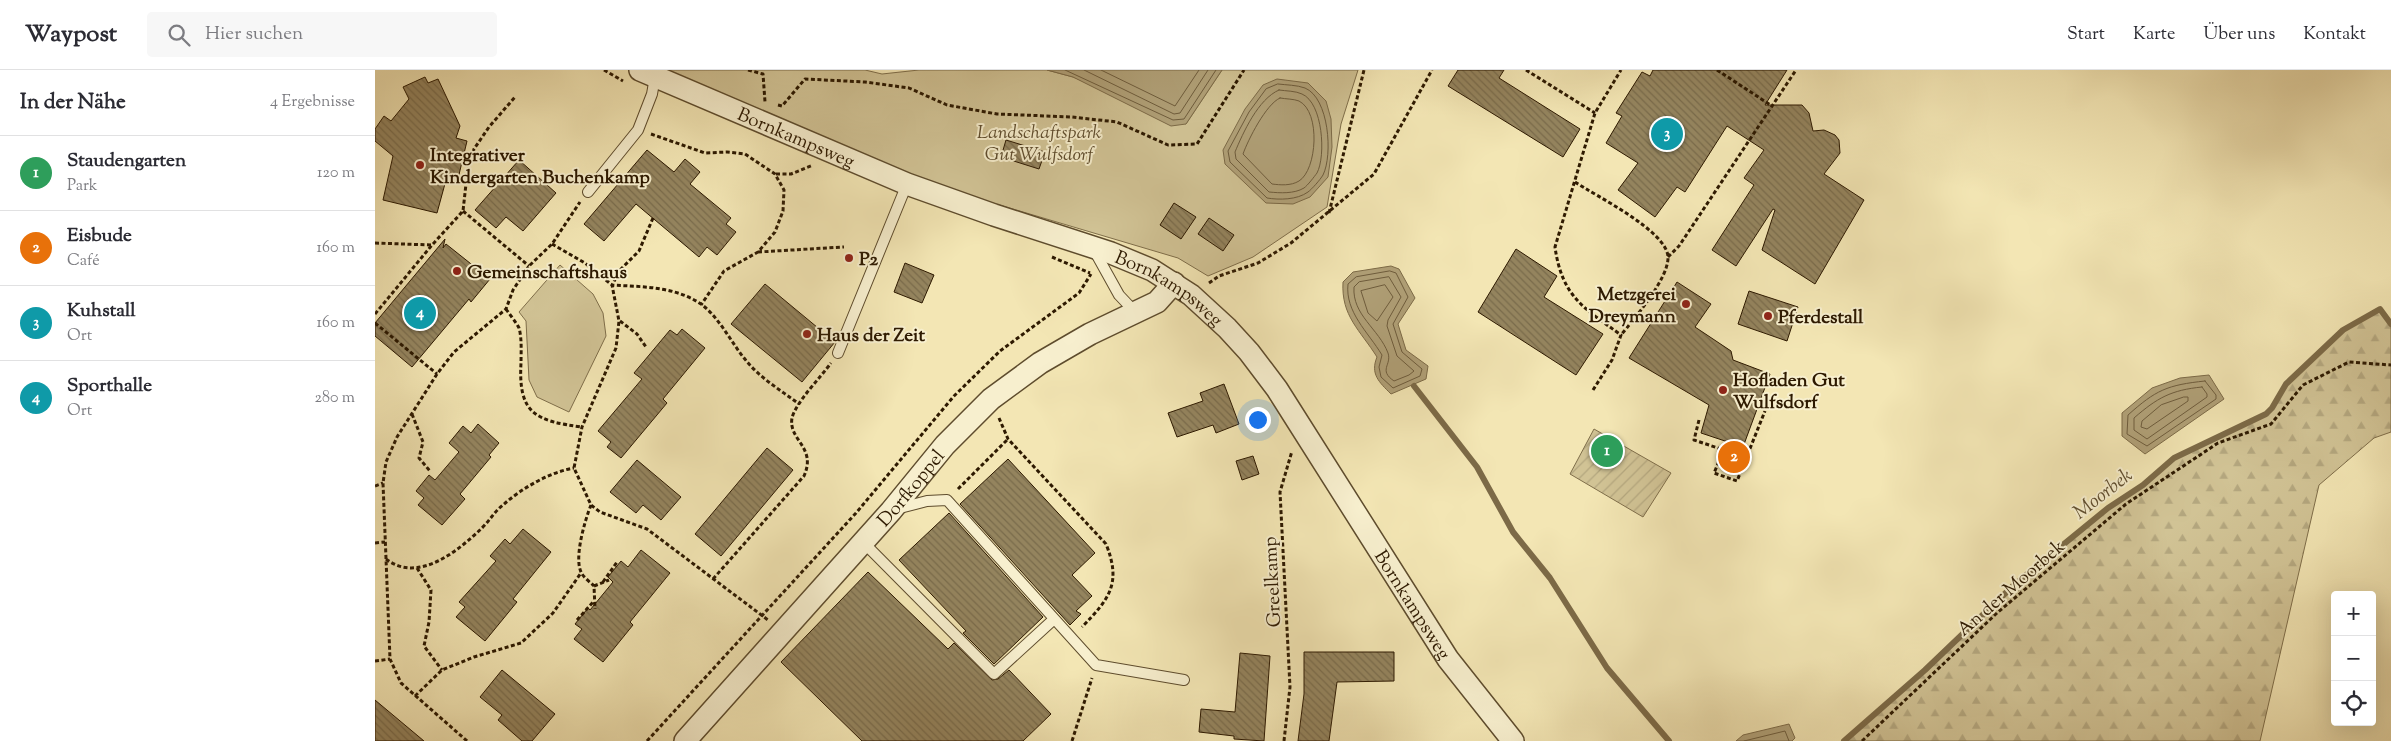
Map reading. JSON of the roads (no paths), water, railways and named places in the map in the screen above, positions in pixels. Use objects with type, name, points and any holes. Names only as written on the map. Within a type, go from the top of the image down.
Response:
[{"type":"street","name":"Bornkampsweg","points":[[647,74],[907,184],[994,216],[1092,247],[1152,270],[1174,282],[1191,295],[1249,352],[1299,424],[1448,658],[1513,741]]},
{"type":"street","name":"Dorfkoppel","points":[[685,741],[891,511],[945,445],[991,399],[1040,363],[1157,302],[1174,282]]},
{"type":"lane","points":[[588,192],[638,130],[652,94],[647,74]]},
{"type":"lane","points":[[838,352],[907,184]]},
{"type":"lane","points":[[1092,247],[1119,295],[1135,312]]},
{"type":"lane","points":[[891,511],[927,501],[947,500],[1053,620],[1096,665],[1184,680]]},
{"type":"lane","points":[[863,542],[993,674],[1053,620]]},
{"type":"water","points":[[1047,70],[1222,70],[1186,124],[1171,126],[1073,77]]},
{"type":"water","points":[[1277,79],[1308,83],[1326,101],[1331,119],[1332,147],[1328,177],[1310,197],[1293,204],[1266,203],[1225,164],[1223,150],[1245,109],[1263,85]]},
{"type":"water","points":[[1391,266],[1399,269],[1415,298],[1398,324],[1406,350],[1428,366],[1426,379],[1391,394],[1379,382],[1375,373],[1377,357],[1348,314],[1343,294],[1343,282],[1353,272]]},
{"type":"water","points":[[2209,375],[2224,399],[2145,454],[2122,436],[2122,413],[2152,388],[2180,378]]},
{"type":"water","points":[[1789,724],[1795,738],[1792,741],[1736,741],[1743,735]]},
{"type":"waterway","name":"Moorbek","points":[[1844,741],[1925,670],[2015,584],[2108,508],[2143,485],[2174,458],[2266,414],[2272,408],[2286,384],[2343,330],[2380,309],[2391,324]]},
{"type":"waterway","points":[[1414,386],[1477,467],[1513,532],[1550,578],[1607,668],[1669,741]]},
{"type":"place","name":"Kuhstall","points":[[1667,134]]},
{"type":"place","name":"Integrativer Kindergarten Buchenkamp","points":[[420,165]]},
{"type":"place","name":"P2","points":[[849,258]]},
{"type":"place","name":"Gemeinschaftshaus","points":[[457,271]]},
{"type":"place","name":"Metzgerei Dreymann","points":[[1686,304]]},
{"type":"place","name":"Sporthalle","points":[[420,313]]},
{"type":"place","name":"Pferdestall","points":[[1768,316]]},
{"type":"place","name":"Haus der Zeit","points":[[807,334]]},
{"type":"place","name":"Hofladen Gut Wulfsdorf","points":[[1723,390]]},
{"type":"place","name":"Staudengarten","points":[[1607,451]]},
{"type":"place","name":"Eisbude","points":[[1734,457]]},
{"type":"park label","name":"Landschaftspark Gut Wulfsdorf","points":[[1039,142]]}]
